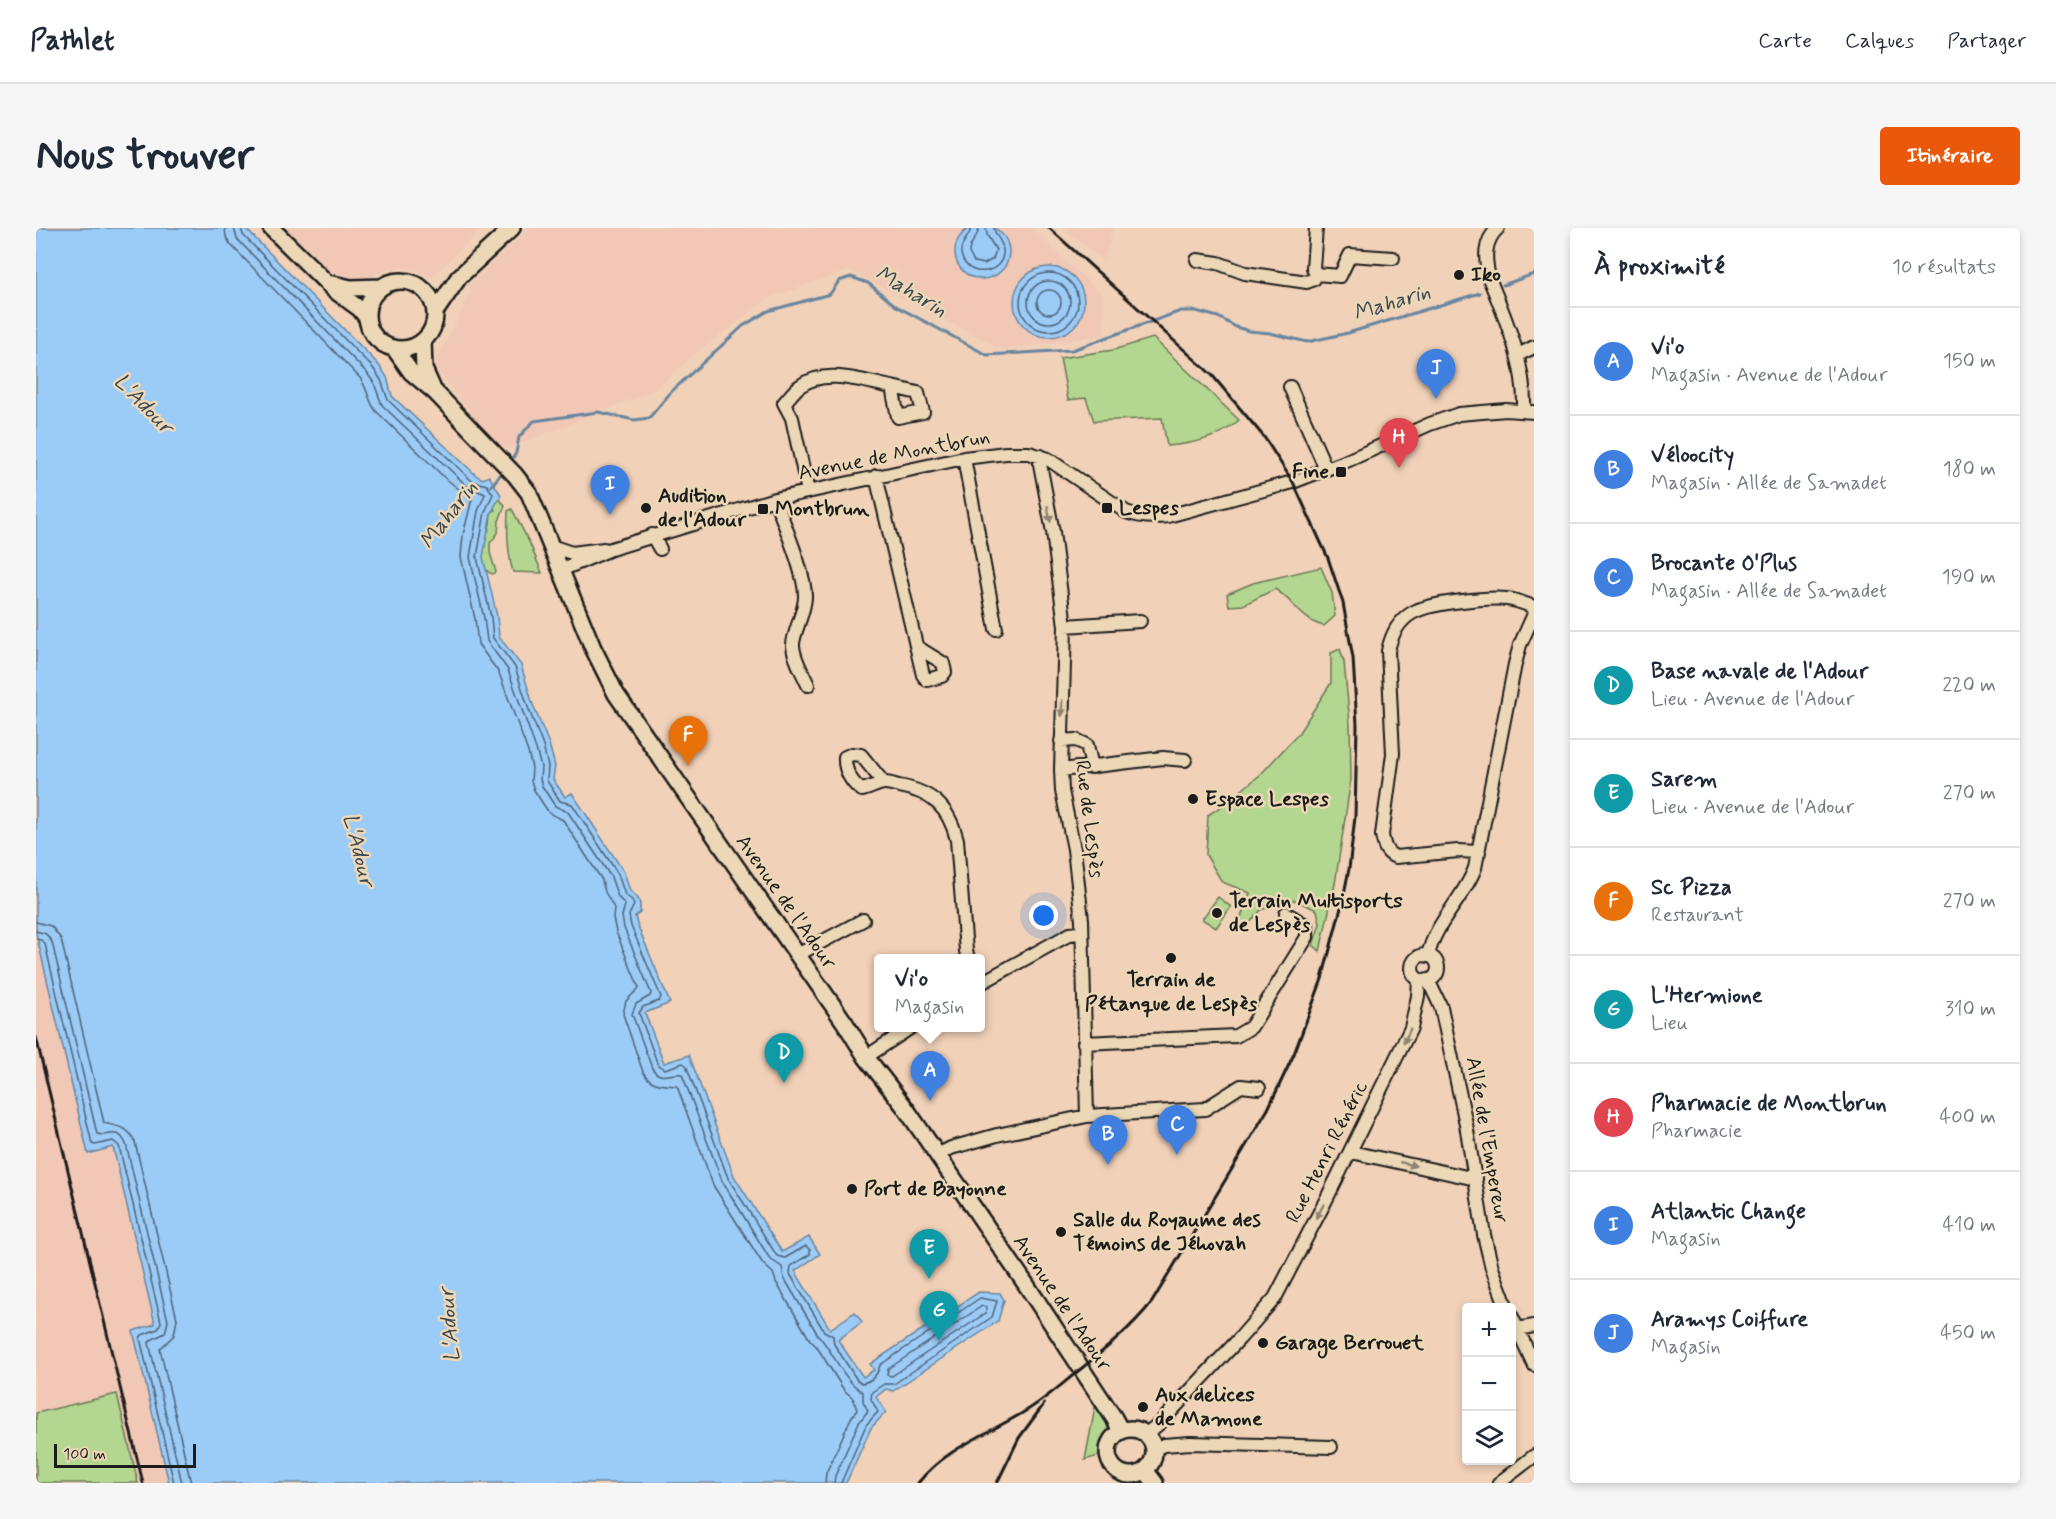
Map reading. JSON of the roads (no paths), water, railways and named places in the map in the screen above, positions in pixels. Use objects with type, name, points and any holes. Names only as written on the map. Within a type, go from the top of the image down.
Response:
[{"type":"main road","points":[[271,228],[325,282],[360,309],[367,318]]},
{"type":"main road","points":[[435,312],[459,277],[512,228]]},
{"type":"main road","points":[[423,288],[434,287],[459,277]]},
{"type":"main road","points":[[325,282],[351,288],[381,287],[398,280],[423,288],[429,295],[435,312],[433,328],[423,341],[409,348],[394,348],[377,339],[369,327],[367,318],[369,301],[381,287]]},
{"type":"main road","name":"Avenue de l'Adour","points":[[423,341],[424,369],[435,392]]},
{"type":"main road","name":"Avenue de l'Adour","points":[[394,348],[411,372],[435,392],[530,493],[593,648],[616,694],[866,1057],[904,1106],[1025,1283],[1121,1431]]},
{"type":"main road","points":[[1132,1429],[1146,1434],[1152,1441],[1154,1449],[1152,1461],[1145,1470],[1139,1473],[1119,1472],[1111,1463],[1108,1451],[1115,1434],[1132,1429]]},
{"type":"main road","points":[[1145,1470],[1155,1483]]},
{"type":"street","points":[[1316,228],[1313,268],[1316,274]]},
{"type":"street","points":[[1489,230],[1486,253],[1489,278],[1518,355],[1529,412]]},
{"type":"street","points":[[1316,274],[1340,276],[1350,255],[1393,258]]},
{"type":"street","points":[[1197,260],[1218,263],[1245,273],[1293,281],[1307,282],[1314,279],[1316,274]]},
{"type":"street","points":[[1518,355],[1534,346]]},
{"type":"street","points":[[808,492],[792,418],[784,403],[800,386],[812,380],[831,376],[892,387]]},
{"type":"street","points":[[1290,387],[1326,469]]},
{"type":"street","name":"Avenue de Montbrun","points":[[561,570],[611,549],[775,499],[964,458],[1020,453],[1041,456],[1126,512],[1139,517],[1154,518],[1283,485],[1459,414],[1506,410],[1529,412]]},
{"type":"street","name":"Rue de Lespès","points":[[1041,456],[1040,464],[1053,532],[1065,626],[1061,770],[1062,791],[1074,849],[1082,935],[1087,1116]]},
{"type":"street","points":[[964,458],[996,629]]},
{"type":"street","points":[[876,476],[917,647]]},
{"type":"street","points":[[775,499],[803,580],[806,596],[801,621],[792,644],[808,685]]},
{"type":"street","points":[[652,536],[660,549]]},
{"type":"street","points":[[550,546],[572,553],[611,549]]},
{"type":"street","points":[[1428,956],[1437,930],[1471,879],[1479,852],[1515,664],[1520,645],[1534,614],[1507,599],[1481,599],[1426,607],[1411,613],[1391,635],[1388,651],[1393,754],[1382,835],[1384,847],[1390,855],[1396,857],[1458,851],[1479,852]]},
{"type":"street","points":[[1065,626],[1140,621]]},
{"type":"street","points":[[1061,741],[1076,740],[1087,745],[1092,767]]},
{"type":"street","points":[[1061,770],[1163,758],[1185,760]]},
{"type":"street","points":[[883,782],[911,788],[930,796],[944,808],[953,823],[957,840],[967,954]]},
{"type":"street","points":[[1084,1043],[1236,1036],[1251,1027],[1307,937],[1307,926],[1286,913]]},
{"type":"street","points":[[797,955],[862,920]]},
{"type":"street","points":[[985,981],[1063,938],[1078,933],[1082,935]]},
{"type":"street","points":[[1428,956],[1435,960],[1438,968],[1435,976],[1424,980],[1413,974],[1412,966],[1416,958],[1428,956]]},
{"type":"street","name":"Rue Henri Rénéric","points":[[1146,1434],[1168,1415],[1275,1298],[1351,1152],[1411,1028],[1424,980]]},
{"type":"street","name":"Allée de l'Empereur","points":[[1424,980],[1441,1006],[1476,1179],[1484,1236],[1492,1268],[1505,1303]]},
{"type":"street","points":[[866,1057],[904,1032]]},
{"type":"street","points":[[937,1155],[951,1148],[997,1135],[1087,1116],[1205,1108],[1241,1086],[1259,1088]]},
{"type":"street","points":[[1351,1152],[1476,1179]]},
{"type":"street","points":[[1516,1323],[1534,1326]]},
{"type":"street","points":[[1516,1327],[1534,1365]]},
{"type":"street","points":[[1154,1449],[1164,1445],[1190,1443],[1331,1447]]},
{"type":"street","points":[[1499,1483],[1534,1456]]},
{"type":"water","points":[[982,225],[992,227],[1001,233],[1007,242],[1009,252],[1007,262],[1001,271],[992,277],[982,279],[972,277],[963,271],[957,262],[955,252],[957,242],[963,233],[972,227]]},
{"type":"water","name":"L'Adour","points":[[36,228],[245,228],[378,364],[387,377],[392,396],[477,476],[483,479],[489,476],[501,495],[491,513],[483,557],[497,616],[499,637],[521,665],[533,705],[549,744],[555,766],[553,779],[565,797],[572,793],[624,872],[630,891],[639,900],[640,913],[635,916],[637,924],[670,1003],[645,1013],[664,1063],[689,1055],[734,1176],[782,1252],[809,1237],[820,1254],[795,1271],[830,1329],[855,1312],[862,1322],[838,1340],[863,1377],[874,1370],[870,1364],[979,1292],[1000,1293],[1004,1300],[998,1321],[893,1391],[886,1389],[876,1397],[886,1412],[871,1428],[846,1483],[169,1483],[133,1331],[155,1324],[113,1147],[88,1154],[36,933]]},
{"type":"water","points":[[1049,267],[1068,273],[1078,283],[1084,302],[1078,321],[1068,331],[1049,337],[1030,331],[1020,321],[1014,302],[1020,283],[1030,273]]},
{"type":"waterway","name":"Maharin","points":[[1503,285],[1534,274]]},
{"type":"waterway","name":"Maharin","points":[[510,463],[516,453],[519,437],[534,421],[598,412],[634,420],[649,418],[671,392],[743,326],[768,311],[830,294],[839,281],[851,277],[868,283],[896,306],[987,355],[1072,350],[1181,311],[1196,311],[1218,317],[1249,331],[1270,333],[1307,342],[1348,333],[1480,293]]},
{"type":"waterway","name":"Maharin","points":[[491,486],[504,470]]},
{"type":"railway","points":[[918,1483],[941,1460],[954,1451],[1047,1397],[1119,1337],[1152,1302],[1268,1109],[1294,1054],[1322,979],[1342,904],[1355,817],[1357,725],[1353,658],[1343,603],[1328,558],[1293,482],[1264,437],[1212,375],[1049,228]]},
{"type":"railway","points":[[36,1037],[143,1483]]},
{"type":"railway","points":[[997,1483],[1019,1438],[1044,1404]]},
{"type":"place","name":"Iko","points":[[1459,275]]},
{"type":"place","name":"Aramys Coiffure","points":[[1436,399]]},
{"type":"place","name":"Pharmacie de Montbrun","points":[[1399,468]]},
{"type":"place","name":"Fine","points":[[1341,472]]},
{"type":"place","name":"Audition de l'Adour","points":[[646,508]]},
{"type":"place","name":"Lespes","points":[[1107,508]]},
{"type":"place","name":"Montbrun","points":[[763,509]]},
{"type":"place","name":"Atlantic Change","points":[[610,515]]},
{"type":"place","name":"Sc Pizza","points":[[688,766]]},
{"type":"place","name":"Espace Lespes","points":[[1193,799]]},
{"type":"place","name":"Terrain Multisports de Lespès","points":[[1217,913]]},
{"type":"place","name":"Terrain de Pétanque de Lespès","points":[[1171,958]]},
{"type":"place","name":"Base navale de l'Adour","points":[[784,1083]]},
{"type":"place","name":"Vi'o","points":[[930,1101]]},
{"type":"place","name":"Brocante O'Plus","points":[[1177,1155]]},
{"type":"place","name":"Véloocity","points":[[1108,1165]]},
{"type":"place","name":"Port de Bayonne","points":[[852,1189]]},
{"type":"place","name":"Salle du Royaume des Témoins de Jéhovah","points":[[1061,1232]]},
{"type":"place","name":"Sarem","points":[[929,1279]]},
{"type":"place","name":"L'Hermione","points":[[939,1341]]},
{"type":"place","name":"Garage Berrouet","points":[[1263,1343]]},
{"type":"place","name":"Aux delices de Mamone","points":[[1143,1407]]}]
